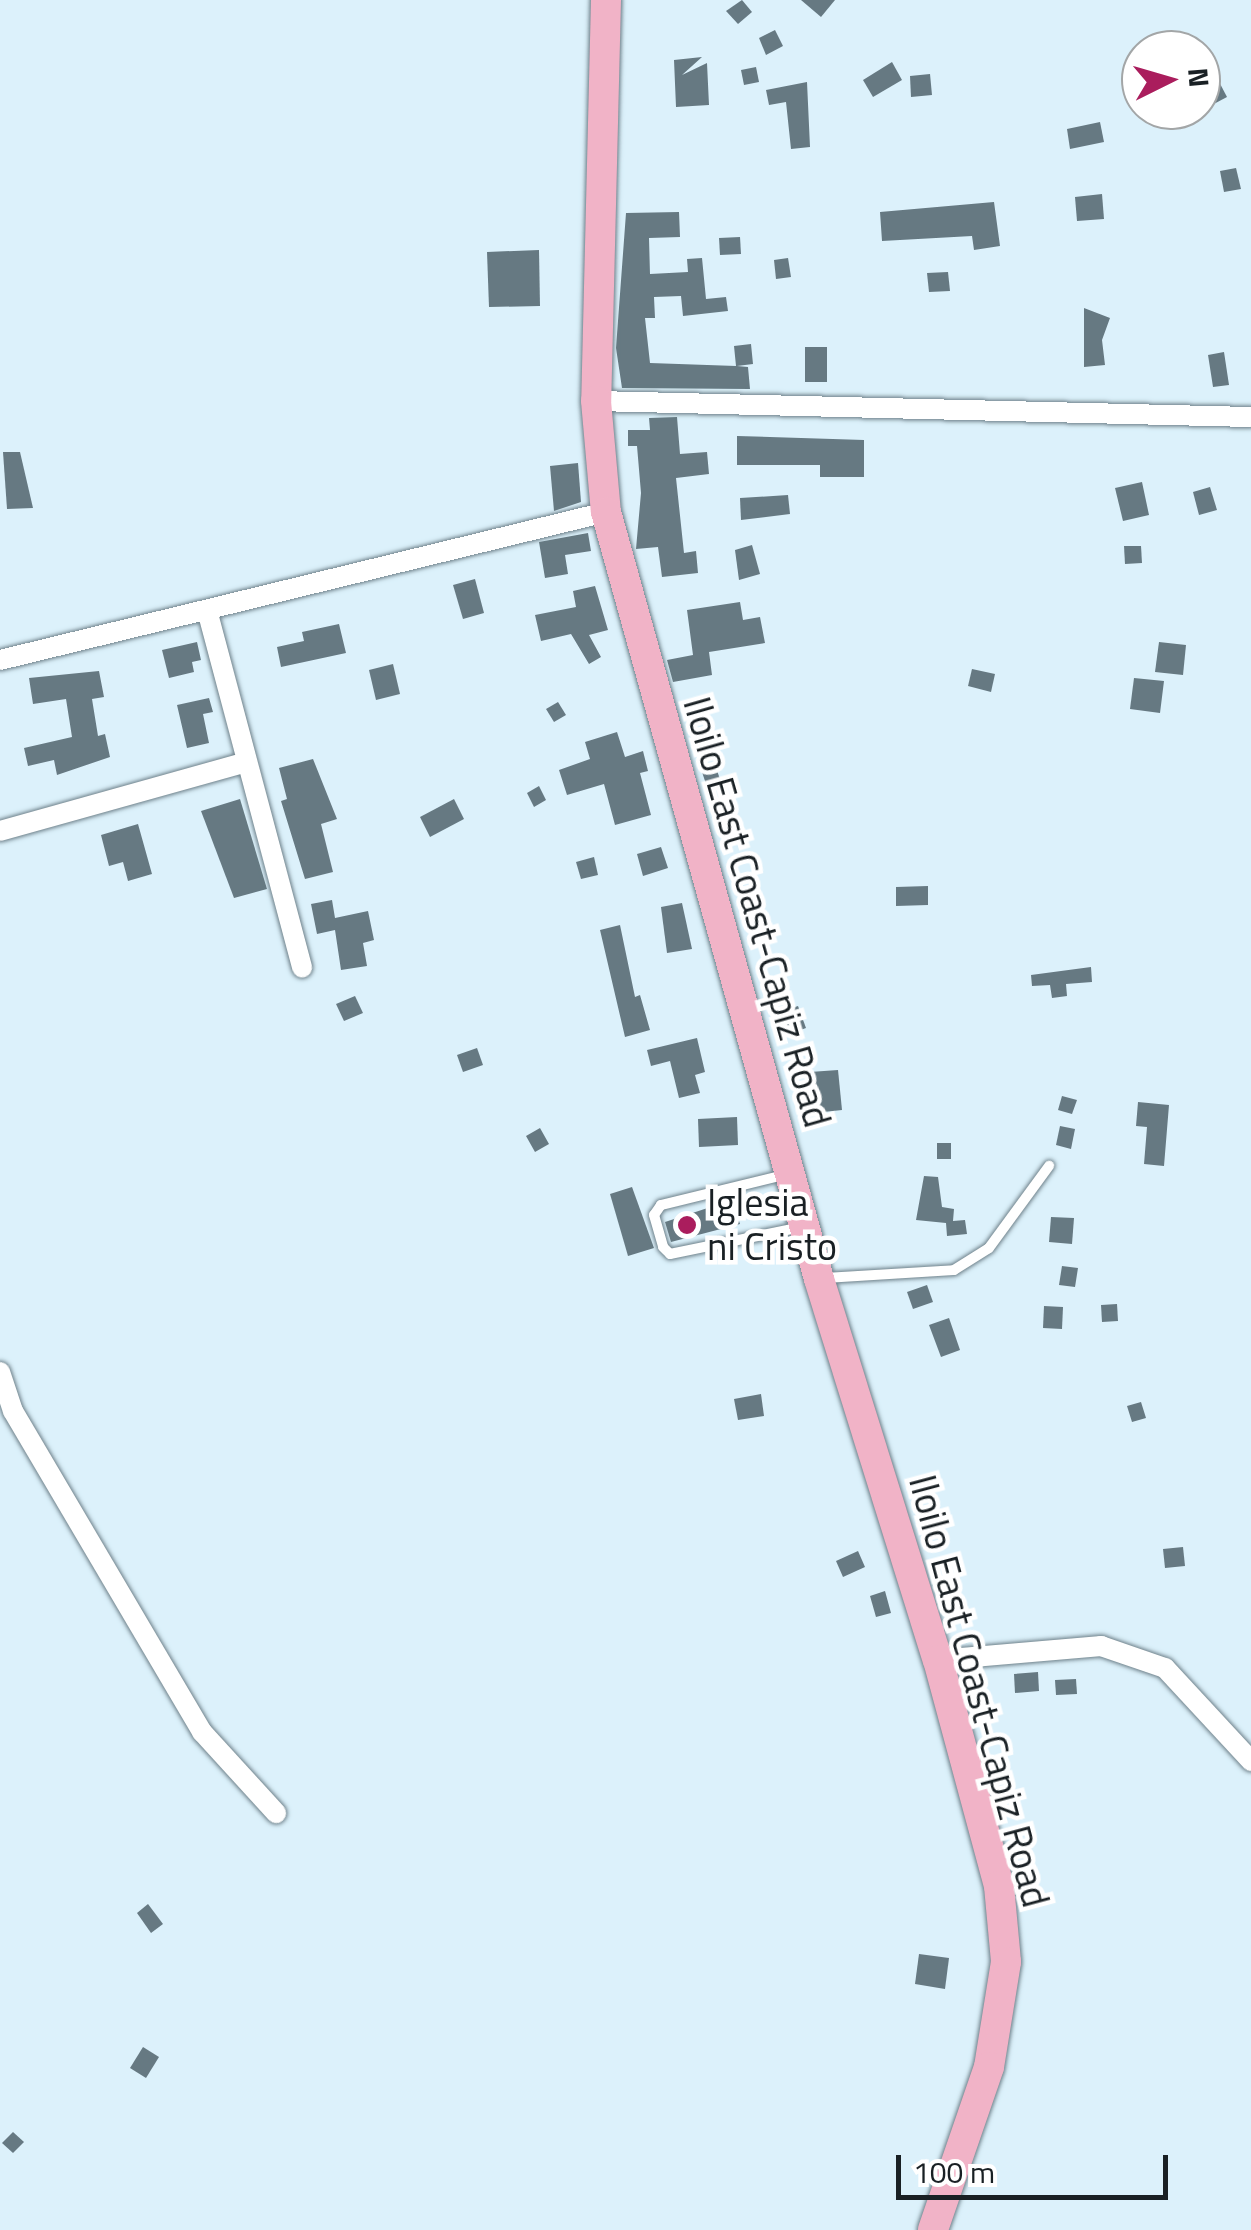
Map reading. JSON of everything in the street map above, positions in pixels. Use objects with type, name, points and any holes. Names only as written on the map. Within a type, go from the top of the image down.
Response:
[{"type":"main road","name":"Iloilo East Coast-Capiz Road","points":[[606,0],[596,401],[606,512],[818,1278],[938,1660],[998,1886],[1006,1962],[988,2067],[933,2230]]},
{"type":"street","points":[[596,401],[1251,418]]},
{"type":"street","points":[[0,660],[606,512]]},
{"type":"street","points":[[207,610],[302,968]]},
{"type":"street","points":[[0,831],[248,762]]},
{"type":"street","points":[[0,1372],[12,1412],[202,1732],[276,1812]]},
{"type":"street","points":[[938,1660],[1101,1646],[1166,1668],[1251,1760]]},
{"type":"lane","points":[[818,1278],[954,1270],[990,1248],[1049,1166]]},
{"type":"lane","points":[[789,1174],[660,1205],[654,1215],[663,1247],[670,1254],[804,1227]]},
{"type":"building","points":[[742,0],[752,12],[738,24],[726,11]]},
{"type":"building","points":[[801,0],[835,0],[821,17]]},
{"type":"building","points":[[775,30],[783,46],[766,55],[759,38]]},
{"type":"building","points":[[702,57],[682,75],[707,63],[709,105],[676,107],[674,60]]},
{"type":"building","points":[[892,62],[902,80],[873,97],[863,80]]},
{"type":"building","points":[[756,67],[759,82],[744,85],[741,70]]},
{"type":"building","points":[[930,74],[932,95],[911,97],[910,76]]},
{"type":"building","points":[[807,82],[810,147],[791,149],[786,102],[769,105],[766,90]]},
{"type":"building","points":[[1100,122],[1104,142],[1070,149],[1067,129]]},
{"type":"building","points":[[1236,168],[1241,189],[1224,192],[1220,171]]},
{"type":"building","points":[[1102,194],[1104,219],[1077,221],[1075,197]]},
{"type":"building","points":[[994,202],[1000,246],[974,250],[972,236],[882,241],[880,212]]},
{"type":"building","points":[[679,212],[680,237],[649,238],[650,274],[688,272],[687,259],[702,258],[706,299],[726,297],[728,311],[683,316],[681,296],[654,297],[655,318],[645,318],[650,363],[736,366],[734,346],[751,344],[753,364],[737,366],[748,367],[750,389],[622,388],[616,348],[626,213]]},
{"type":"building","points":[[740,237],[741,254],[720,255],[719,238]]},
{"type":"building","points":[[539,250],[540,306],[489,307],[487,252]]},
{"type":"building","points":[[788,258],[791,277],[776,279],[774,260]]},
{"type":"building","points":[[948,272],[950,291],[929,292],[927,273]]},
{"type":"building","points":[[1084,308],[1110,318],[1102,340],[1105,365],[1084,367]]},
{"type":"building","points":[[805,347],[827,347],[827,382],[805,382]]},
{"type":"building","points":[[1224,352],[1229,385],[1213,387],[1208,355]]},
{"type":"building","points":[[677,417],[680,454],[707,452],[709,474],[676,478],[684,553],[696,551],[698,573],[662,577],[658,547],[636,549],[641,493],[637,446],[628,446],[628,430],[650,430],[649,418]]},
{"type":"building","points":[[737,436],[864,440],[864,477],[820,477],[820,465],[737,465]]},
{"type":"building","points":[[3,452],[20,452],[33,508],[7,509]]},
{"type":"building","points":[[578,463],[581,502],[554,511],[550,466]]},
{"type":"building","points":[[1142,482],[1149,515],[1123,521],[1115,488]]},
{"type":"building","points":[[1210,487],[1217,510],[1199,515],[1193,492]]},
{"type":"building","points":[[788,495],[790,514],[741,520],[740,498]]},
{"type":"building","points":[[588,533],[591,551],[565,555],[568,574],[545,578],[539,542]]},
{"type":"building","points":[[752,545],[760,574],[739,580],[735,550]]},
{"type":"building","points":[[1124,546],[1141,546],[1142,563],[1125,564]]},
{"type":"building","points":[[475,579],[484,613],[463,619],[453,585]]},
{"type":"building","points":[[595,586],[608,630],[589,635],[601,657],[589,664],[571,634],[541,641],[535,615],[576,607],[573,591]]},
{"type":"building","points":[[740,602],[743,620],[760,617],[765,643],[709,652],[712,675],[673,682],[667,660],[693,655],[687,610]]},
{"type":"building","points":[[339,624],[346,653],[281,667],[277,647],[304,641],[302,632]]},
{"type":"building","points":[[197,642],[201,660],[192,662],[194,672],[169,678],[162,650]]},
{"type":"building","points":[[1159,642],[1186,645],[1183,675],[1155,672]]},
{"type":"building","points":[[393,664],[400,694],[376,700],[369,670]]},
{"type":"building","points":[[972,669],[995,674],[991,692],[968,686]]},
{"type":"building","points":[[99,671],[104,697],[92,699],[98,736],[105,734],[110,757],[57,775],[54,760],[28,766],[24,748],[72,737],[66,699],[33,704],[29,678]]},
{"type":"building","points":[[1134,678],[1164,681],[1160,713],[1130,709]]},
{"type":"building","points":[[209,698],[213,712],[203,714],[209,743],[187,748],[177,705]]},
{"type":"building","points":[[558,702],[566,715],[554,722],[546,709]]},
{"type":"building","points":[[617,732],[625,757],[643,751],[648,771],[640,773],[651,815],[615,825],[604,784],[567,795],[559,770],[590,759],[585,742]]},
{"type":"building","points":[[313,759],[337,819],[321,824],[333,872],[305,879],[281,801],[287,799],[279,768]]},
{"type":"building","points":[[714,762],[721,782],[707,787],[700,766]]},
{"type":"building","points":[[539,786],[546,800],[534,807],[527,793]]},
{"type":"building","points":[[240,799],[267,889],[234,898],[201,811]]},
{"type":"building","points":[[454,799],[464,819],[430,837],[420,817]]},
{"type":"building","points":[[138,824],[152,874],[128,881],[123,862],[109,866],[101,835]]},
{"type":"building","points":[[661,847],[668,868],[643,876],[637,854]]},
{"type":"building","points":[[594,857],[598,875],[581,879],[576,862]]},
{"type":"building","points":[[928,886],[928,905],[896,906],[896,887]]},
{"type":"building","points":[[332,900],[335,918],[368,911],[374,940],[363,943],[367,966],[341,970],[335,930],[317,934],[311,904]]},
{"type":"building","points":[[682,903],[692,949],[667,953],[661,907]]},
{"type":"building","points":[[620,925],[635,997],[640,995],[650,1030],[625,1037],[600,930]]},
{"type":"building","points":[[1091,967],[1092,982],[1066,984],[1067,996],[1052,998],[1050,985],[1032,986],[1031,975]]},
{"type":"building","points":[[355,996],[363,1013],[344,1021],[336,1004]]},
{"type":"building","points":[[798,1006],[806,1028],[784,1036],[777,1013]]},
{"type":"building","points":[[697,1038],[705,1072],[695,1075],[700,1093],[679,1098],[670,1061],[651,1066],[647,1050]]},
{"type":"building","points":[[477,1048],[483,1065],[463,1072],[457,1055]]},
{"type":"building","points":[[838,1070],[842,1110],[814,1113],[810,1072]]},
{"type":"building","points":[[1062,1096],[1077,1100],[1072,1114],[1058,1110]]},
{"type":"building","points":[[1138,1102],[1169,1105],[1164,1166],[1144,1164],[1147,1127],[1136,1126]]},
{"type":"building","points":[[737,1117],[738,1145],[699,1147],[698,1119]]},
{"type":"building","points":[[1060,1126],[1075,1129],[1071,1149],[1056,1145]]},
{"type":"building","points":[[540,1128],[549,1144],[535,1152],[526,1136]]},
{"type":"building","points":[[937,1143],[951,1143],[951,1159],[937,1159]]},
{"type":"building","points":[[924,1176],[938,1177],[942,1207],[954,1209],[953,1221],[965,1220],[967,1234],[947,1236],[946,1223],[916,1220]]},
{"type":"building","points":[[632,1187],[654,1248],[628,1256],[610,1194]]},
{"type":"building","name":"Iglesia ni Cristo","points":[[732,1200],[740,1224],[671,1242],[665,1222]]},
{"type":"building","points":[[1051,1217],[1074,1218],[1072,1244],[1049,1242]]},
{"type":"building","points":[[1062,1266],[1078,1268],[1075,1287],[1059,1285]]},
{"type":"building","points":[[927,1285],[933,1302],[913,1309],[907,1292]]},
{"type":"building","points":[[1117,1304],[1118,1321],[1102,1322],[1101,1305]]},
{"type":"building","points":[[1044,1306],[1063,1307],[1062,1329],[1043,1328]]},
{"type":"building","points":[[949,1318],[960,1350],[941,1357],[929,1325]]},
{"type":"building","points":[[761,1394],[764,1416],[738,1420],[734,1399]]},
{"type":"building","points":[[1141,1402],[1146,1418],[1132,1422],[1127,1406]]},
{"type":"building","points":[[1183,1547],[1185,1566],[1165,1568],[1163,1549]]},
{"type":"building","points":[[858,1551],[865,1567],[843,1577],[836,1561]]},
{"type":"building","points":[[885,1591],[891,1613],[876,1617],[870,1596]]},
{"type":"building","points":[[1038,1672],[1039,1691],[1015,1693],[1014,1674]]},
{"type":"building","points":[[1076,1679],[1077,1694],[1056,1695],[1055,1680]]},
{"type":"building","points":[[148,1904],[163,1924],[151,1933],[137,1913]]},
{"type":"building","points":[[919,1954],[949,1958],[945,1989],[915,1984]]},
{"type":"building","points":[[143,2047],[159,2057],[146,2078],[130,2068]]},
{"type":"building","points":[[13,2132],[24,2142],[13,2153],[2,2143]]},
{"type":"place","name":"Iglesia ni Cristo","points":[[687,1225]]}]
